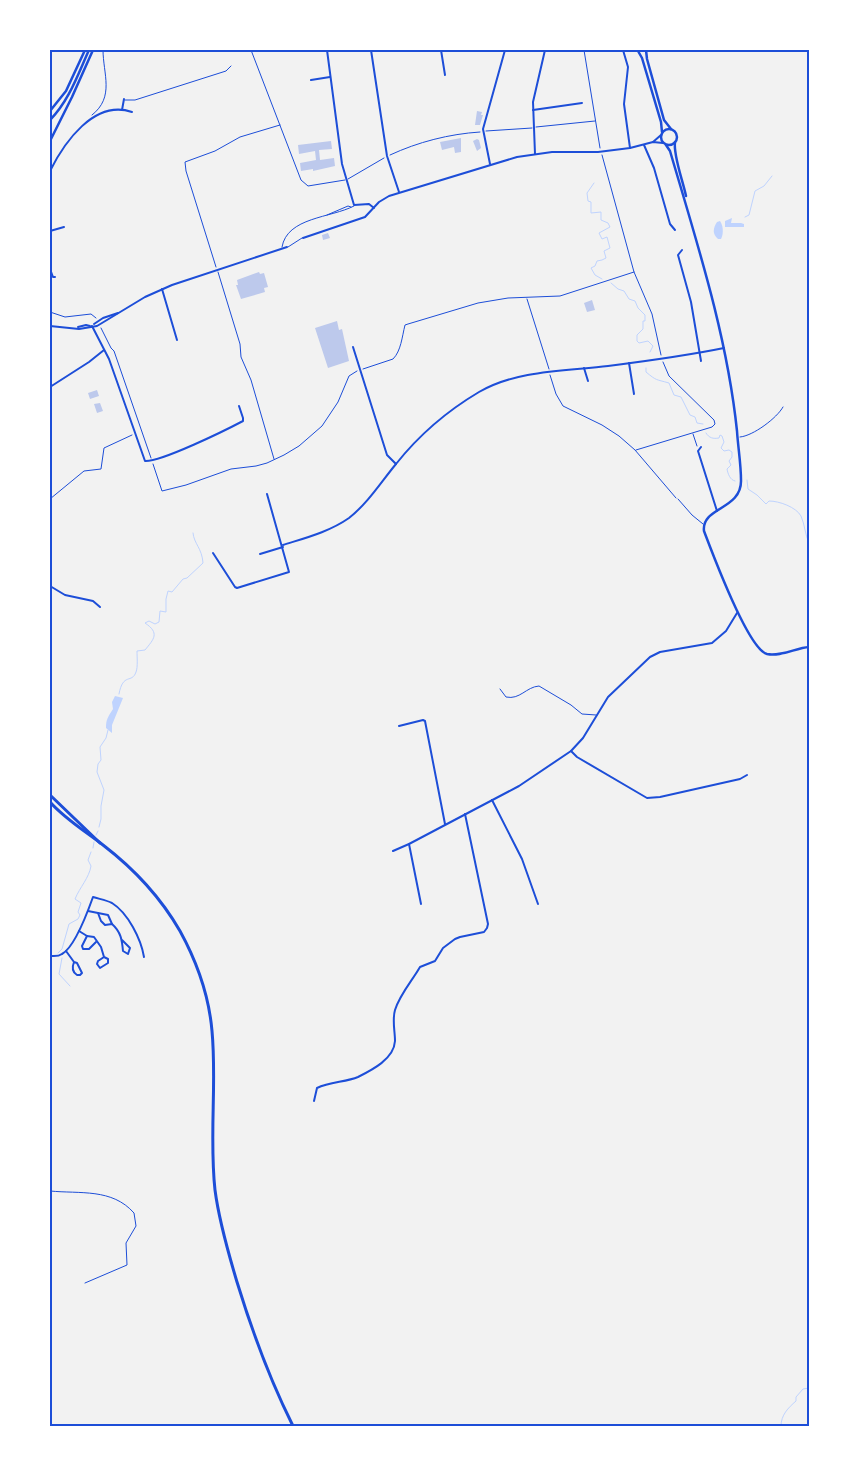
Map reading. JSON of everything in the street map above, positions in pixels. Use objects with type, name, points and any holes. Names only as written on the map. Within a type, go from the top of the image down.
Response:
[{"type":"highway","points":[[50,795],[140,879],[162,904],[186,943],[200,974],[212,1030],[214,1058],[212,1151],[216,1191],[222,1223],[235,1275],[252,1328],[292,1426]]},
{"type":"highway","points":[[50,802],[100,843]]},
{"type":"street","points":[[50,111],[66,91],[85,50]]},
{"type":"street","points":[[50,120],[70,91],[89,50]]},
{"type":"street","points":[[50,141],[93,50]]},
{"type":"street","points":[[327,50],[341,155],[353,206],[365,203],[374,208]]},
{"type":"street","points":[[371,50],[387,156],[398,192]]},
{"type":"street","points":[[441,50],[445,75]]},
{"type":"street","points":[[490,164],[484,132],[505,50]]},
{"type":"street","points":[[535,154],[533,102],[545,50]]},
{"type":"street","points":[[623,50],[628,66],[624,104],[630,148]]},
{"type":"street","points":[[686,203],[682,176],[674,150],[676,134],[664,120],[646,59],[646,50],[637,51],[645,67],[661,122],[661,134],[670,151],[686,203],[724,348],[732,394],[741,479],[740,488],[732,502],[708,517],[704,524],[704,533],[737,613],[757,647],[764,653],[775,654],[809,647]]},
{"type":"street","points":[[311,80],[330,77]]},
{"type":"street","points":[[122,110],[124,99]]},
{"type":"street","points":[[533,110],[582,103]]},
{"type":"street","points":[[50,171],[64,147],[86,122],[106,112],[122,110],[132,112]]},
{"type":"street","points":[[303,238],[365,217],[385,197],[490,164],[535,154],[598,152],[630,148],[653,142],[666,129],[671,129]]},
{"type":"street","points":[[653,142],[671,145],[675,142]]},
{"type":"street","points":[[644,145],[654,168],[670,224],[675,230]]},
{"type":"street","points":[[50,231],[64,227]]},
{"type":"street","points":[[92,326],[96,322],[118,313],[162,289],[288,247]]},
{"type":"street","points":[[682,250],[678,255],[691,302],[701,361]]},
{"type":"street","points":[[50,269],[53,277],[55,277]]},
{"type":"street","points":[[162,289],[177,340]]},
{"type":"street","points":[[50,326],[78,328],[86,325],[92,326]]},
{"type":"street","points":[[92,326],[110,359],[145,461],[178,451],[243,421],[244,418],[239,406]]},
{"type":"street","points":[[353,346],[387,455],[396,464]]},
{"type":"street","points":[[260,554],[330,529],[348,518],[366,502],[418,438],[443,416],[486,389],[501,382],[526,375],[628,363],[724,348]]},
{"type":"street","points":[[50,387],[104,350]]},
{"type":"street","points":[[628,363],[634,394]]},
{"type":"street","points":[[584,368],[588,381]]},
{"type":"street","points":[[701,447],[698,451],[717,511]]},
{"type":"street","points":[[213,552],[235,587],[241,588],[288,573],[290,570],[267,494]]},
{"type":"street","points":[[50,586],[65,595],[93,601],[100,607]]},
{"type":"street","points":[[393,851],[519,786],[571,751],[583,738],[608,697],[652,655],[712,643],[726,631],[737,613]]},
{"type":"street","points":[[399,726],[425,721],[445,824]]},
{"type":"street","points":[[571,751],[577,757],[647,798],[660,797],[740,779],[747,775]]},
{"type":"street","points":[[492,800],[522,859],[538,904]]},
{"type":"street","points":[[314,1101],[317,1088],[356,1078],[387,1059],[392,1053],[395,1042],[393,1026],[395,1010],[406,988],[420,967],[435,961],[443,948],[460,937],[484,932],[487,928],[488,924],[465,814]]},
{"type":"street","points":[[409,844],[421,904]]},
{"type":"street","points":[[50,956],[59,956],[66,951],[78,931],[93,897],[117,907],[138,938],[143,948],[144,957]]},
{"type":"street","points":[[88,910],[107,914],[112,924],[119,931],[123,951],[128,954],[130,948],[122,940]]},
{"type":"street","points":[[98,913],[105,925],[112,924]]},
{"type":"street","points":[[78,931],[86,936],[94,937],[104,957],[108,959],[108,963],[100,968],[97,964],[104,957]]},
{"type":"street","points":[[86,936],[82,946],[83,949],[89,949],[96,942]]},
{"type":"street","points":[[66,951],[82,969],[80,975],[74,972],[72,967],[74,962]]},
{"type":"lane","points":[[124,99],[134,100],[226,71],[231,66]]},
{"type":"lane","points":[[282,249],[285,236],[293,228],[353,206]]},
{"type":"lane","points":[[288,247],[303,238]]},
{"type":"lane","points":[[678,499],[696,519],[704,524]]},
{"type":"lane","points":[[500,689],[506,697],[514,698],[531,687],[544,687],[582,714],[596,715]]},
{"type":"lane","points":[[50,1191],[66,1193],[87,1192],[103,1195],[122,1204],[134,1213],[136,1226],[126,1244],[127,1264],[85,1283]]},
{"type":"path","points":[[90,116],[101,106],[106,95],[103,50]]},
{"type":"path","points":[[251,50],[299,176],[306,185],[310,186],[346,179],[387,156],[427,141],[453,135],[595,121]]},
{"type":"path","points":[[584,50],[600,148]]},
{"type":"path","points":[[216,267],[186,171],[185,162],[215,151],[240,137],[280,125]]},
{"type":"path","points":[[602,154],[634,272],[652,314],[662,356]]},
{"type":"path","points":[[218,272],[240,344],[241,357],[251,380],[274,460]]},
{"type":"path","points":[[162,491],[186,485],[231,468],[256,466],[274,460],[300,446],[322,426],[338,402],[349,376],[396,356],[405,325],[478,303],[508,298],[560,296],[634,272]]},
{"type":"path","points":[[527,298],[549,369]]},
{"type":"path","points":[[50,312],[65,316],[91,314],[96,318]]},
{"type":"path","points":[[101,328],[114,351],[141,430]]},
{"type":"path","points":[[635,450],[714,426],[714,421],[669,376],[663,361]]},
{"type":"path","points":[[550,375],[556,394],[564,406],[602,425],[619,436],[635,450],[678,499]]},
{"type":"path","points":[[737,437],[753,433],[783,407]]},
{"type":"path","points":[[50,499],[84,471],[101,469],[104,448],[135,433]]},
{"type":"path","points":[[692,433],[697,446],[701,447]]},
{"type":"water","points":[[732,218],[731,223],[741,223],[744,224],[744,227],[725,227],[725,221]]},
{"type":"water","points":[[720,221],[723,234],[721,239],[718,239],[714,229],[717,222]]},
{"type":"water","points":[[115,696],[123,698],[112,725],[112,733],[106,728],[106,725],[113,709],[112,702]]},
{"type":"building","points":[[477,111],[482,112],[481,115],[483,115],[480,125],[475,125]]},
{"type":"building","points":[[461,138],[461,152],[455,153],[454,147],[442,150],[440,142]]},
{"type":"building","points":[[477,139],[481,148],[477,151],[473,141]]},
{"type":"building","points":[[331,141],[332,149],[319,150],[320,160],[334,158],[335,166],[313,171],[313,169],[301,171],[300,163],[316,160],[315,151],[299,154],[298,145]]},
{"type":"building","points":[[328,233],[330,238],[323,240],[322,235]]},
{"type":"building","points":[[259,272],[260,274],[264,273],[268,287],[264,288],[265,292],[241,299],[236,285],[238,285],[237,280]]},
{"type":"building","points":[[592,300],[595,310],[587,312],[584,303]]},
{"type":"building","points":[[337,321],[339,330],[342,329],[349,361],[328,368],[315,328]]},
{"type":"building","points":[[97,390],[99,396],[90,399],[88,393]]},
{"type":"building","points":[[100,403],[103,411],[97,413],[94,404]]},
{"type":"waterway","points":[[745,217],[749,215],[755,191],[764,186],[772,176]]},
{"type":"waterway","points":[[594,183],[587,193],[588,201],[591,202],[591,213],[601,212],[601,220],[608,223],[610,227],[599,233],[602,239],[607,237],[610,248],[604,251],[606,258],[597,261],[595,266],[591,268],[595,275],[602,279]]},
{"type":"waterway","points":[[611,283],[624,291],[629,299],[635,301],[638,308],[645,315],[643,329],[637,335],[637,341],[639,343],[648,341],[653,346],[650,352]]},
{"type":"waterway","points":[[646,368],[646,372],[654,378],[669,383],[674,395],[681,397],[690,415],[695,417],[697,423],[703,424]]},
{"type":"waterway","points":[[706,433],[713,438],[722,436],[724,442],[721,448],[724,451],[729,450],[732,452],[732,457],[729,461],[731,465],[727,469],[729,475],[735,481]]},
{"type":"waterway","points":[[747,480],[748,489],[766,504],[769,501],[778,502],[791,507],[799,513],[809,543]]},
{"type":"waterway","points":[[119,694],[123,683],[136,672],[137,651],[145,650],[153,639],[153,630],[145,623],[149,621],[155,624],[159,622],[160,611],[166,612],[168,591],[172,592],[183,579],[187,578],[203,563],[193,533]]},
{"type":"waterway","points":[[99,827],[104,790],[97,772],[98,764],[101,760],[100,747],[106,738],[108,730]]},
{"type":"waterway","points":[[96,835],[98,831]]},
{"type":"waterway","points":[[93,848],[94,842]]},
{"type":"waterway","points":[[58,953],[62,949],[69,924],[78,919],[80,915],[78,912],[81,903],[75,899],[90,870],[91,866],[88,860],[91,852]]},
{"type":"waterway","points":[[62,958],[59,974],[70,986]]},
{"type":"waterway","points":[[781,1426],[784,1415],[796,1401],[796,1397],[803,1389],[809,1388]]}]
